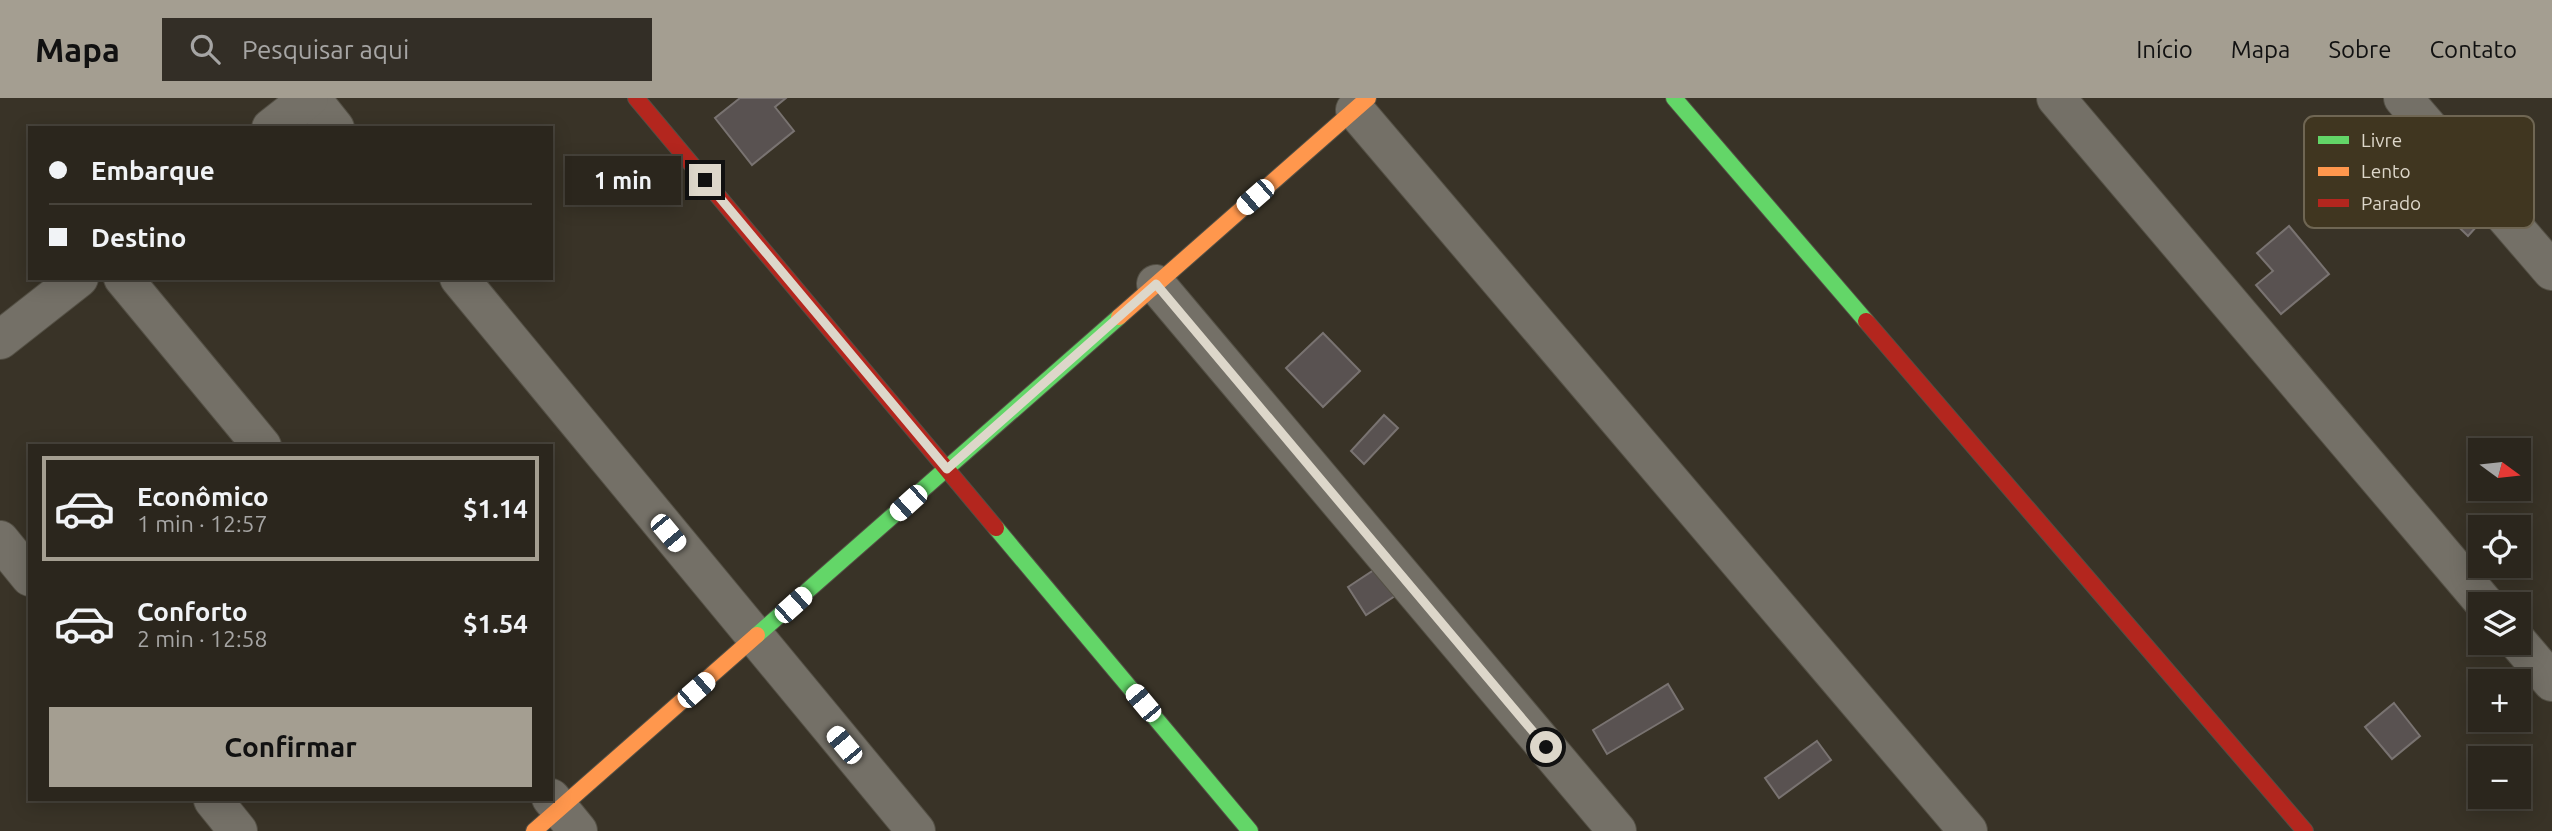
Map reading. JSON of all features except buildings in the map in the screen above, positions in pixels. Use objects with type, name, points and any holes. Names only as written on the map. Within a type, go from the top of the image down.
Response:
[{"type":"street","points":[[274,126],[310,98],[333,126]]},
{"type":"street","points":[[636,98],[1250,831]]},
{"type":"street","points":[[1674,98],[2305,831]]},
{"type":"street","points":[[2056,98],[2475,592]]},
{"type":"street","points":[[2403,98],[2419,116]]},
{"type":"street","points":[[556,817],[1361,104],[1968,831]]},
{"type":"street","points":[[2515,228],[2552,271]]},
{"type":"street","points":[[0,340],[76,280]]},
{"type":"street","points":[[125,280],[259,444]]},
{"type":"street","points":[[461,280],[916,831]]},
{"type":"street","points":[[1156,284],[1617,831]]},
{"type":"street","points":[[0,540],[28,575]]},
{"type":"street","points":[[2529,655],[2552,682]]},
{"type":"street","points":[[213,801],[238,831]]},
{"type":"traffic: fast","points":[[1674,98],[1866,321]]},
{"type":"traffic: fast","points":[[757,635],[1119,317]]},
{"type":"traffic: fast","points":[[996,528],[1250,831]]},
{"type":"traffic: slow","points":[[1119,317],[1368,98]]},
{"type":"traffic: slow","points":[[534,831],[757,635]]},
{"type":"traffic: jam","points":[[636,98],[996,528]]},
{"type":"traffic: jam","points":[[1866,321],[2305,831]]},
{"type":"route","points":[[705,180],[947,469],[1156,284],[1546,747]]}]
